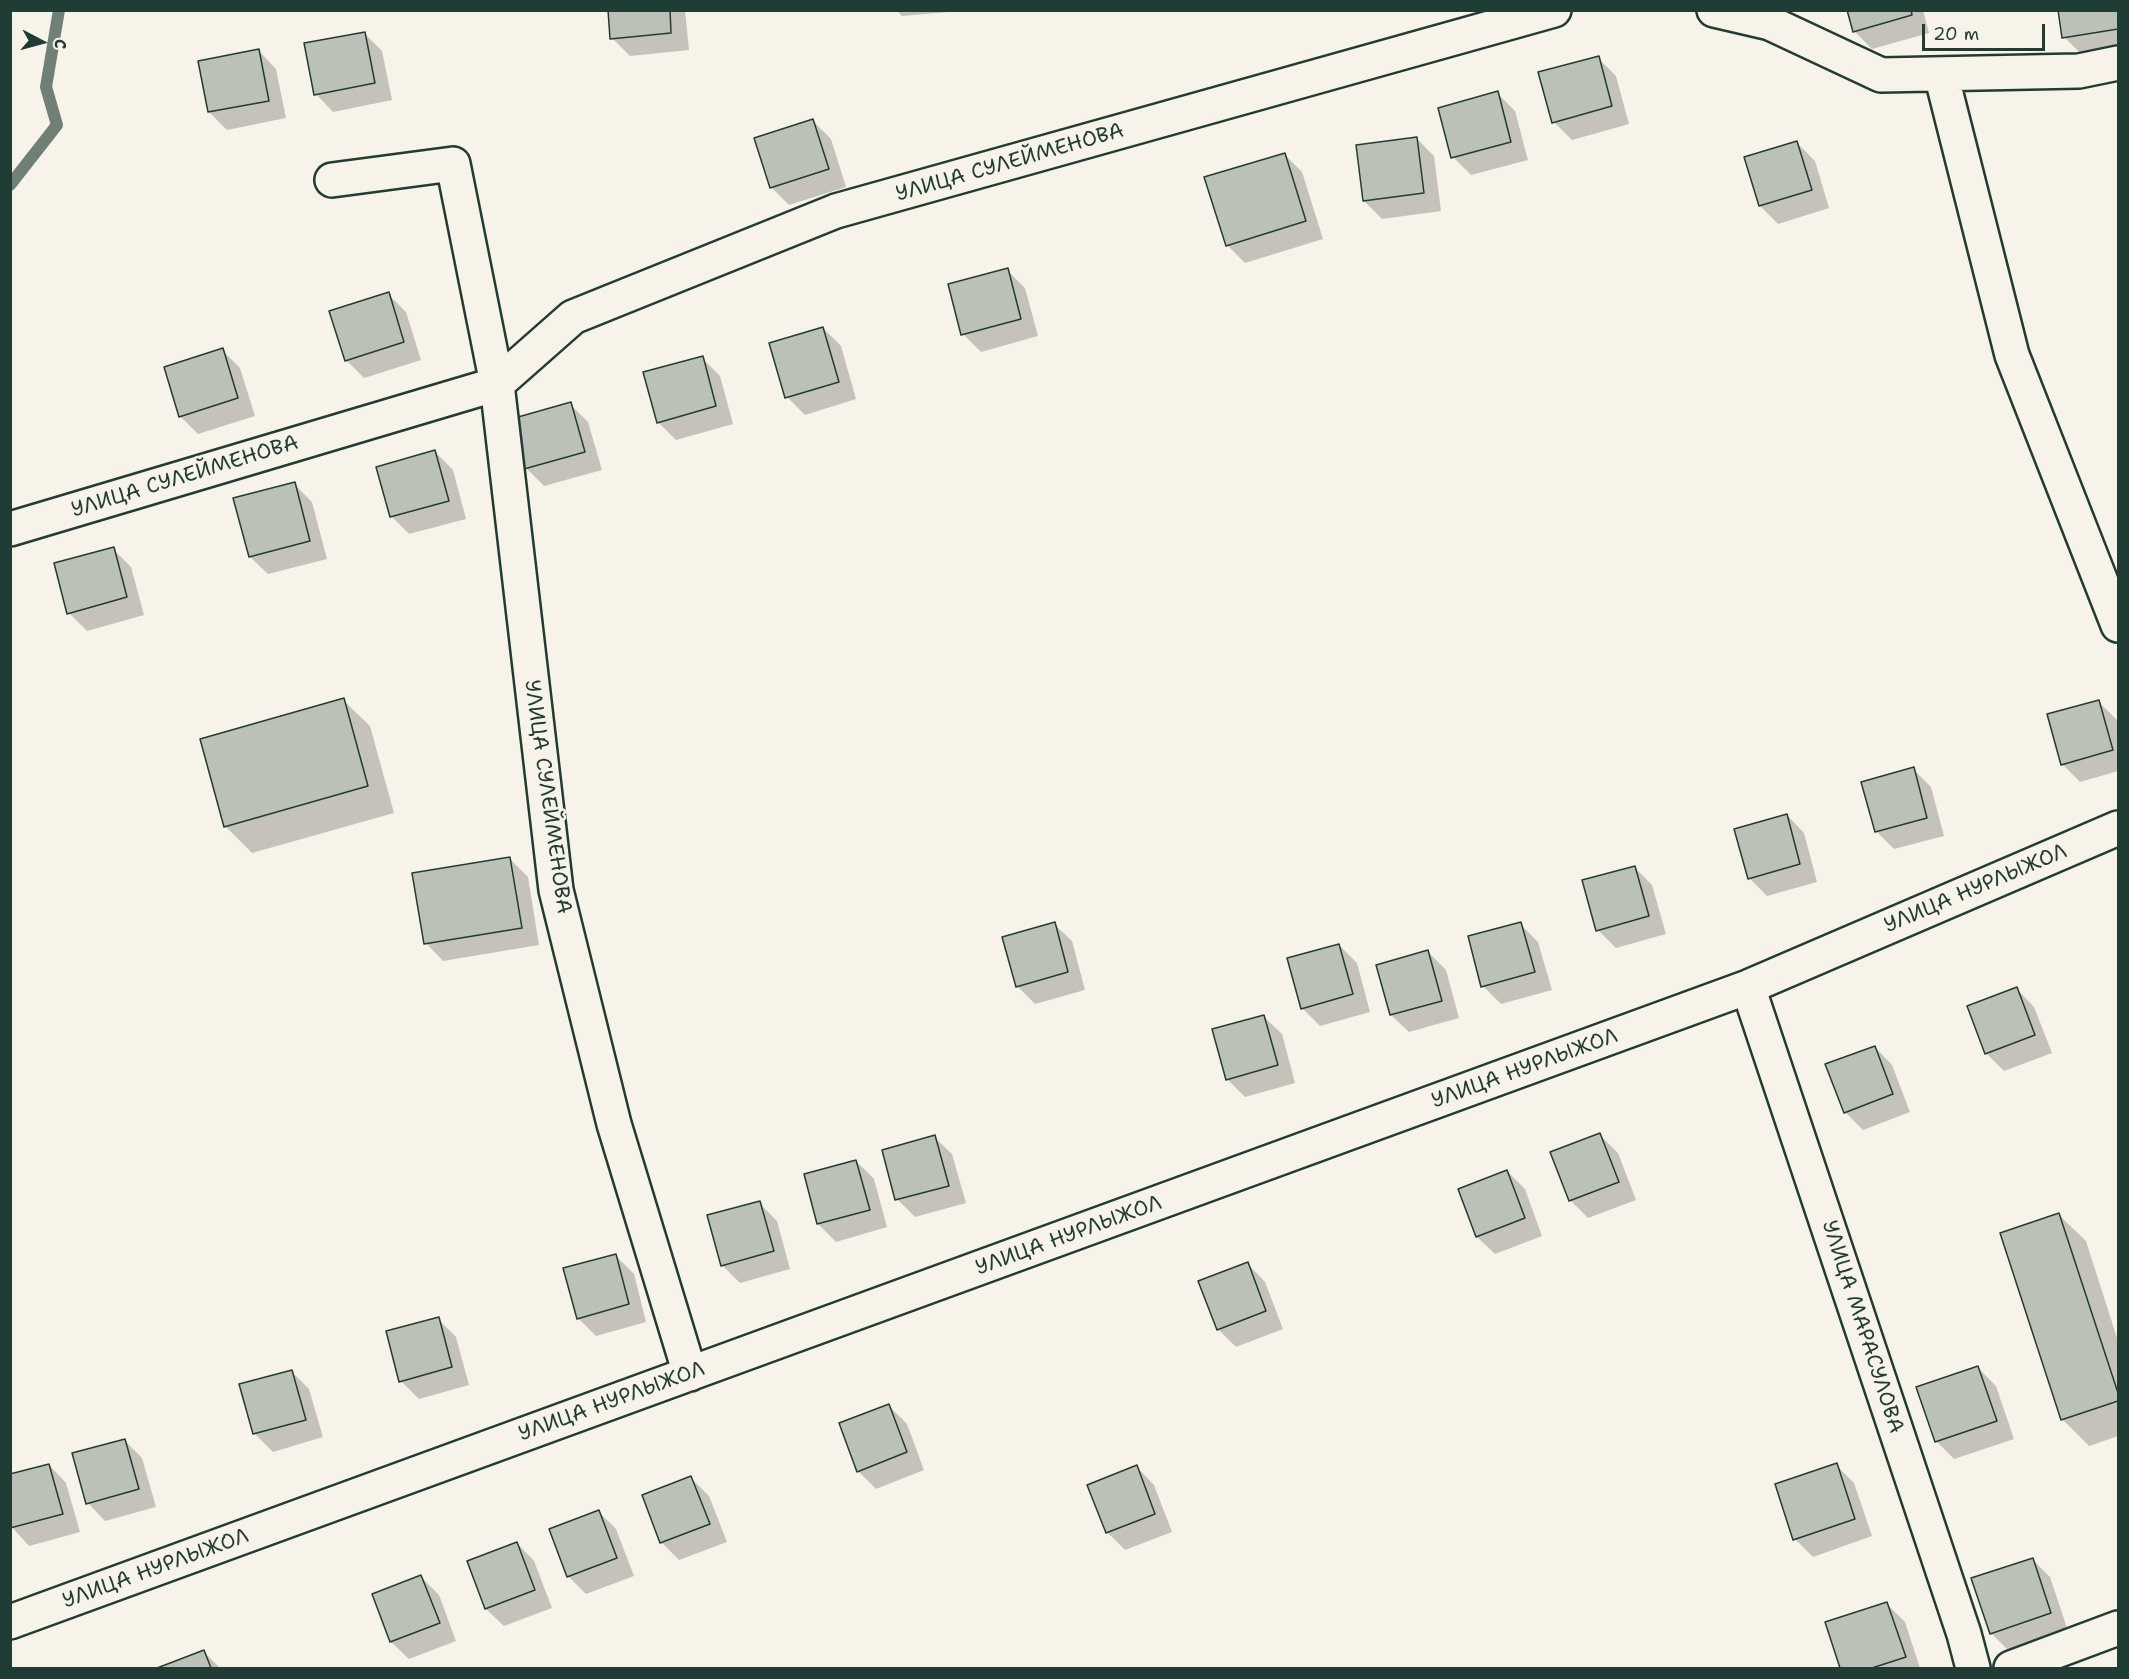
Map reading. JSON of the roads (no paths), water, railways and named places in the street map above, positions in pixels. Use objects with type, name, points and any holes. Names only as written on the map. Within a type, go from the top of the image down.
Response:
[{"type":"street","name":"УЛИЦА СУЛЕЙМЕНОВА","points":[[10,529],[497,384],[573,317],[836,211],[1554,10]]},
{"type":"street","points":[[1714,10],[1770,22],[1881,75],[2079,71],[2118,63]]},
{"type":"street","points":[[1941,74],[2012,355],[2118,626]]},
{"type":"street","name":"УЛИЦА СУЛЕЙМЕНОВА","points":[[332,180],[453,164],[497,384],[556,890],[614,1124],[690,1374]]},
{"type":"street","name":"УЛИЦА НУРЛЫЖОЛ","points":[[10,1622],[1748,987],[2118,828]]},
{"type":"street","name":"УЛИЦА МАРАСУЛОВА","points":[[1748,987],[1964,1634],[1973,1668]]},
{"type":"street","points":[[2012,1668],[2118,1628]]},
{"type":"waterway","points":[[10,185],[57,125],[46,87],[59,10]]}]
